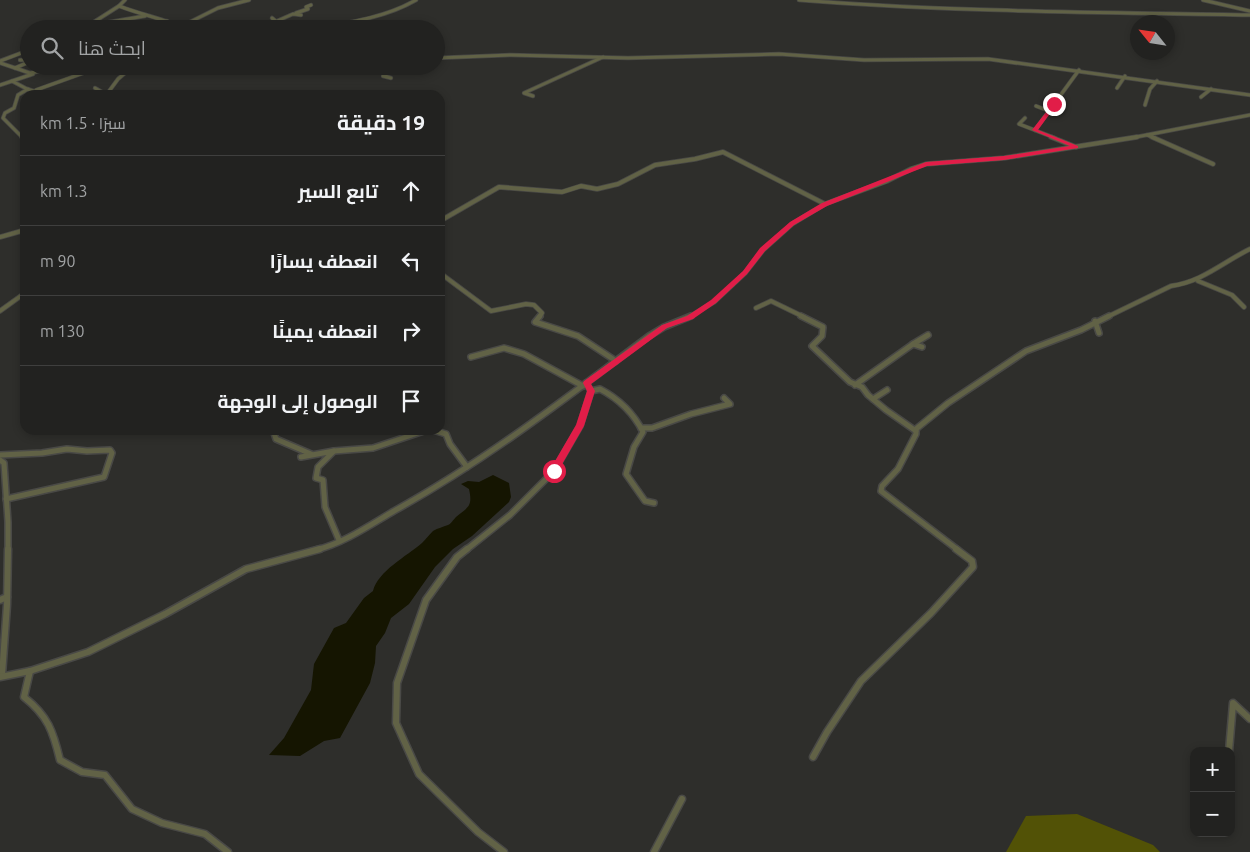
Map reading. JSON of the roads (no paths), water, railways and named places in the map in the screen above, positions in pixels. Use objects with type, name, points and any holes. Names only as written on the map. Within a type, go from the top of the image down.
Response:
[{"type":"street","points":[[97,20],[125,0]]},
{"type":"street","points":[[194,20],[213,10],[246,0]]},
{"type":"street","points":[[362,20],[399,10],[416,0]]},
{"type":"street","points":[[799,0],[876,6],[980,10],[1250,16]]},
{"type":"street","points":[[1203,0],[1250,11]]},
{"type":"street","points":[[279,20],[308,9],[306,7],[311,5]]},
{"type":"street","points":[[119,6],[163,20]]},
{"type":"street","points":[[293,14],[301,15]]},
{"type":"street","points":[[127,20],[148,16]]},
{"type":"street","points":[[0,62],[20,54]]},
{"type":"street","points":[[445,58],[511,55],[637,58],[779,54],[864,60],[988,59],[1157,80],[1250,95]]},
{"type":"street","points":[[532,96],[524,93],[603,57]]},
{"type":"street","points":[[0,62],[20,70]]},
{"type":"street","points":[[15,68],[20,65]]},
{"type":"street","points":[[1035,130],[1079,70]]},
{"type":"street","points":[[1098,80],[1102,73]]},
{"type":"street","points":[[0,85],[28,75]]},
{"type":"street","points":[[12,81],[28,89],[36,90],[77,75]]},
{"type":"street","points":[[112,90],[123,75]]},
{"type":"street","points":[[385,75],[383,76],[391,78]]},
{"type":"street","points":[[1117,88],[1125,76]]},
{"type":"street","points":[[1145,105],[1150,89],[1157,80]]},
{"type":"street","points":[[1202,97],[1211,89]]},
{"type":"street","points":[[20,94],[14,108],[5,113],[3,118],[7,124],[20,134]]},
{"type":"street","points":[[1036,106],[1049,111]]},
{"type":"street","points":[[0,460],[4,463],[8,522],[7,597],[1,676],[30,671],[88,652],[165,614],[246,569],[320,549],[369,526],[524,430],[664,327],[690,317],[714,302],[745,273],[763,250],[782,232],[824,204],[926,164],[1004,158],[1076,147],[1250,115]]},
{"type":"street","points":[[1024,118],[1019,124],[1076,147]]},
{"type":"street","points":[[1146,134],[1213,164]]},
{"type":"street","points":[[445,218],[499,187],[562,192],[581,186],[597,189],[618,184],[655,165],[695,159],[723,152],[824,204]]},
{"type":"street","points":[[0,237],[20,231]]},
{"type":"street","points":[[813,757],[826,732],[861,680],[932,614],[973,567],[972,561],[881,491],[882,486],[898,470],[919,426],[948,403],[1026,351],[1080,330],[1095,321],[1171,286],[1198,281],[1237,254],[1250,249]]},
{"type":"street","points":[[445,277],[491,311],[526,304],[534,305],[542,313],[535,322],[582,336],[616,361]]},
{"type":"street","points":[[1198,281],[1232,295],[1244,307]]},
{"type":"street","points":[[0,310],[20,296]]},
{"type":"street","points":[[756,308],[771,301],[823,327],[822,336],[812,346],[821,351],[823,357],[849,383],[862,387],[873,399],[901,420],[907,428],[916,431]]},
{"type":"street","points":[[1095,321],[1099,333]]},
{"type":"street","points":[[855,385],[928,335]]},
{"type":"street","points":[[914,344],[922,347]]},
{"type":"street","points":[[471,357],[504,348],[524,354],[585,384],[591,391]]},
{"type":"street","points":[[591,391],[600,389],[616,397],[638,420],[643,432],[634,447],[626,474],[645,501],[654,503]]},
{"type":"street","points":[[873,399],[887,390]]},
{"type":"street","points":[[504,852],[478,832],[419,774],[396,723],[397,683],[426,600],[457,557],[510,515],[554,471],[580,426],[591,391]]},
{"type":"street","points":[[641,428],[652,428],[691,414],[730,404],[724,398]]},
{"type":"street","points":[[445,434],[450,444],[467,467]]},
{"type":"street","points":[[275,435],[276,439],[312,455]]},
{"type":"street","points":[[301,456],[373,448],[412,435]]},
{"type":"street","points":[[0,456],[67,449],[87,451],[110,450],[112,453],[104,477],[6,499]]},
{"type":"street","points":[[334,451],[318,467],[316,478],[322,480],[326,507],[339,540]]},
{"type":"street","points":[[0,599],[7,597]]},
{"type":"street","points":[[30,671],[24,697],[41,710],[52,727],[60,760],[82,772],[105,775],[132,809],[162,823],[205,834],[228,852]]},
{"type":"street","points":[[1229,747],[1233,704],[1250,719]]},
{"type":"street","points":[[654,852],[682,798]]}]
